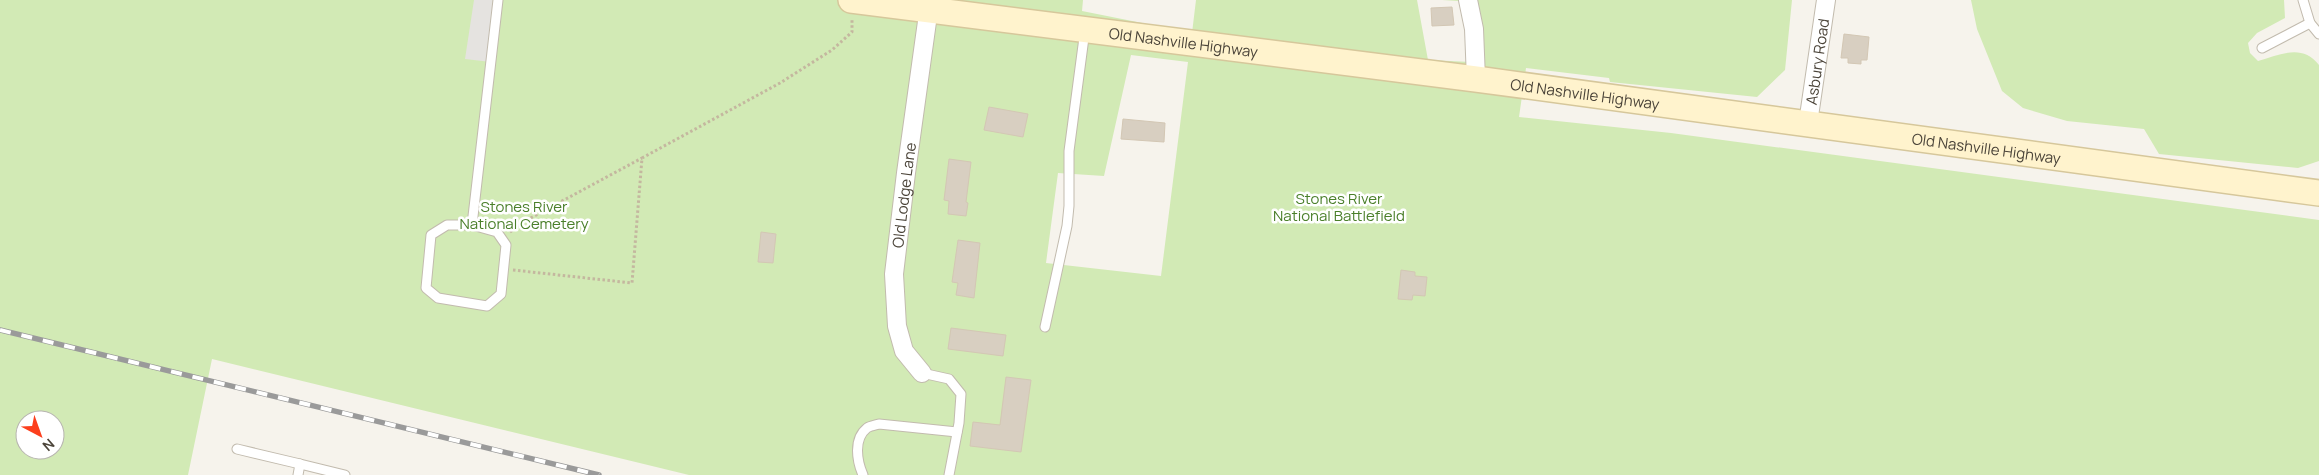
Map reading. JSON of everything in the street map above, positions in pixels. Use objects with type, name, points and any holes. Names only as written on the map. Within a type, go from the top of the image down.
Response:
[{"type":"main road","name":"Old Nashville Highway","points":[[852,10],[930,5],[1085,30],[1476,79],[2319,194]]},
{"type":"street","points":[[1468,0],[1474,29],[1476,79]]},
{"type":"street","name":"Asbury Road","points":[[1808,124],[1826,0]]},
{"type":"street","name":"Old Lodge Lane","points":[[922,373],[904,351],[897,326],[894,274],[906,173],[930,5]]},
{"type":"lane","points":[[472,225],[498,0]]},
{"type":"lane","points":[[2303,0],[2310,22],[2319,34]]},
{"type":"lane","points":[[2262,48],[2310,22]]},
{"type":"lane","points":[[1045,327],[1067,226],[1069,151],[1085,30]]},
{"type":"lane","points":[[447,225],[472,225],[497,232],[501,238],[506,245],[501,294],[487,306],[438,298],[426,288],[431,235],[447,225]]},
{"type":"lane","points":[[922,373],[950,378],[961,394],[957,432],[948,475]]},
{"type":"lane","points":[[863,475],[858,462],[858,448],[859,440],[867,428],[879,424],[957,432]]},
{"type":"lane","points":[[237,449],[345,475]]},
{"type":"lane","points":[[298,475],[300,464]]},
{"type":"path","points":[[501,238],[525,221],[780,83],[832,50],[852,32],[852,10]]},
{"type":"path","points":[[504,269],[632,284],[642,158]]},
{"type":"green space","points":[[0,0],[1083,0],[1082,11],[1192,33],[1196,0],[1417,0],[1428,60],[1471,62],[1459,1],[1442,0],[1792,0],[1785,70],[1757,97],[1610,82],[1609,78],[1526,68],[1519,117],[1671,133],[2319,220],[2319,475],[689,475],[212,359],[188,475],[0,475]],"holes":[[[1131,55],[1188,62],[1161,276],[1046,263],[1058,173],[1104,176]]]},
{"type":"green space","points":[[1971,0],[2284,0],[2285,18],[2257,33],[2248,43],[2250,53],[2258,61],[2290,52],[2298,52],[2312,58],[2319,65],[2319,161],[2298,168],[2159,154],[2144,129],[2067,121],[2023,108],[2002,91],[1977,29]]},
{"type":"shaded area","points":[[474,0],[498,0],[491,62],[465,59]]},
{"type":"building","points":[[1452,7],[1454,25],[1432,26],[1431,8]]},
{"type":"building","points":[[1844,34],[1869,37],[1867,60],[1861,60],[1861,64],[1848,63],[1848,58],[1841,58]]},
{"type":"building","points":[[989,107],[1028,114],[1023,137],[984,130]]},
{"type":"building","points":[[1123,119],[1165,123],[1164,142],[1121,139]]},
{"type":"building","points":[[949,159],[971,162],[966,216],[948,214],[949,201],[944,200]]},
{"type":"building","points":[[761,232],[776,234],[773,263],[758,262]]},
{"type":"building","points":[[958,240],[980,243],[974,298],[956,295],[958,283],[952,282]]},
{"type":"building","points":[[1401,270],[1415,272],[1415,276],[1427,277],[1425,296],[1413,295],[1412,300],[1398,299]]},
{"type":"building","points":[[951,328],[1006,335],[1003,356],[948,349]]},
{"type":"building","points":[[1006,377],[1031,380],[1021,452],[970,446],[973,422],[1000,425]]},
{"type":"railway","points":[[0,330],[599,475]]},
{"type":"park label","name":"Stones River National Battlefield","points":[[1339,206]]},
{"type":"park label","name":"Stones River National Cemetery","points":[[524,214]]}]
